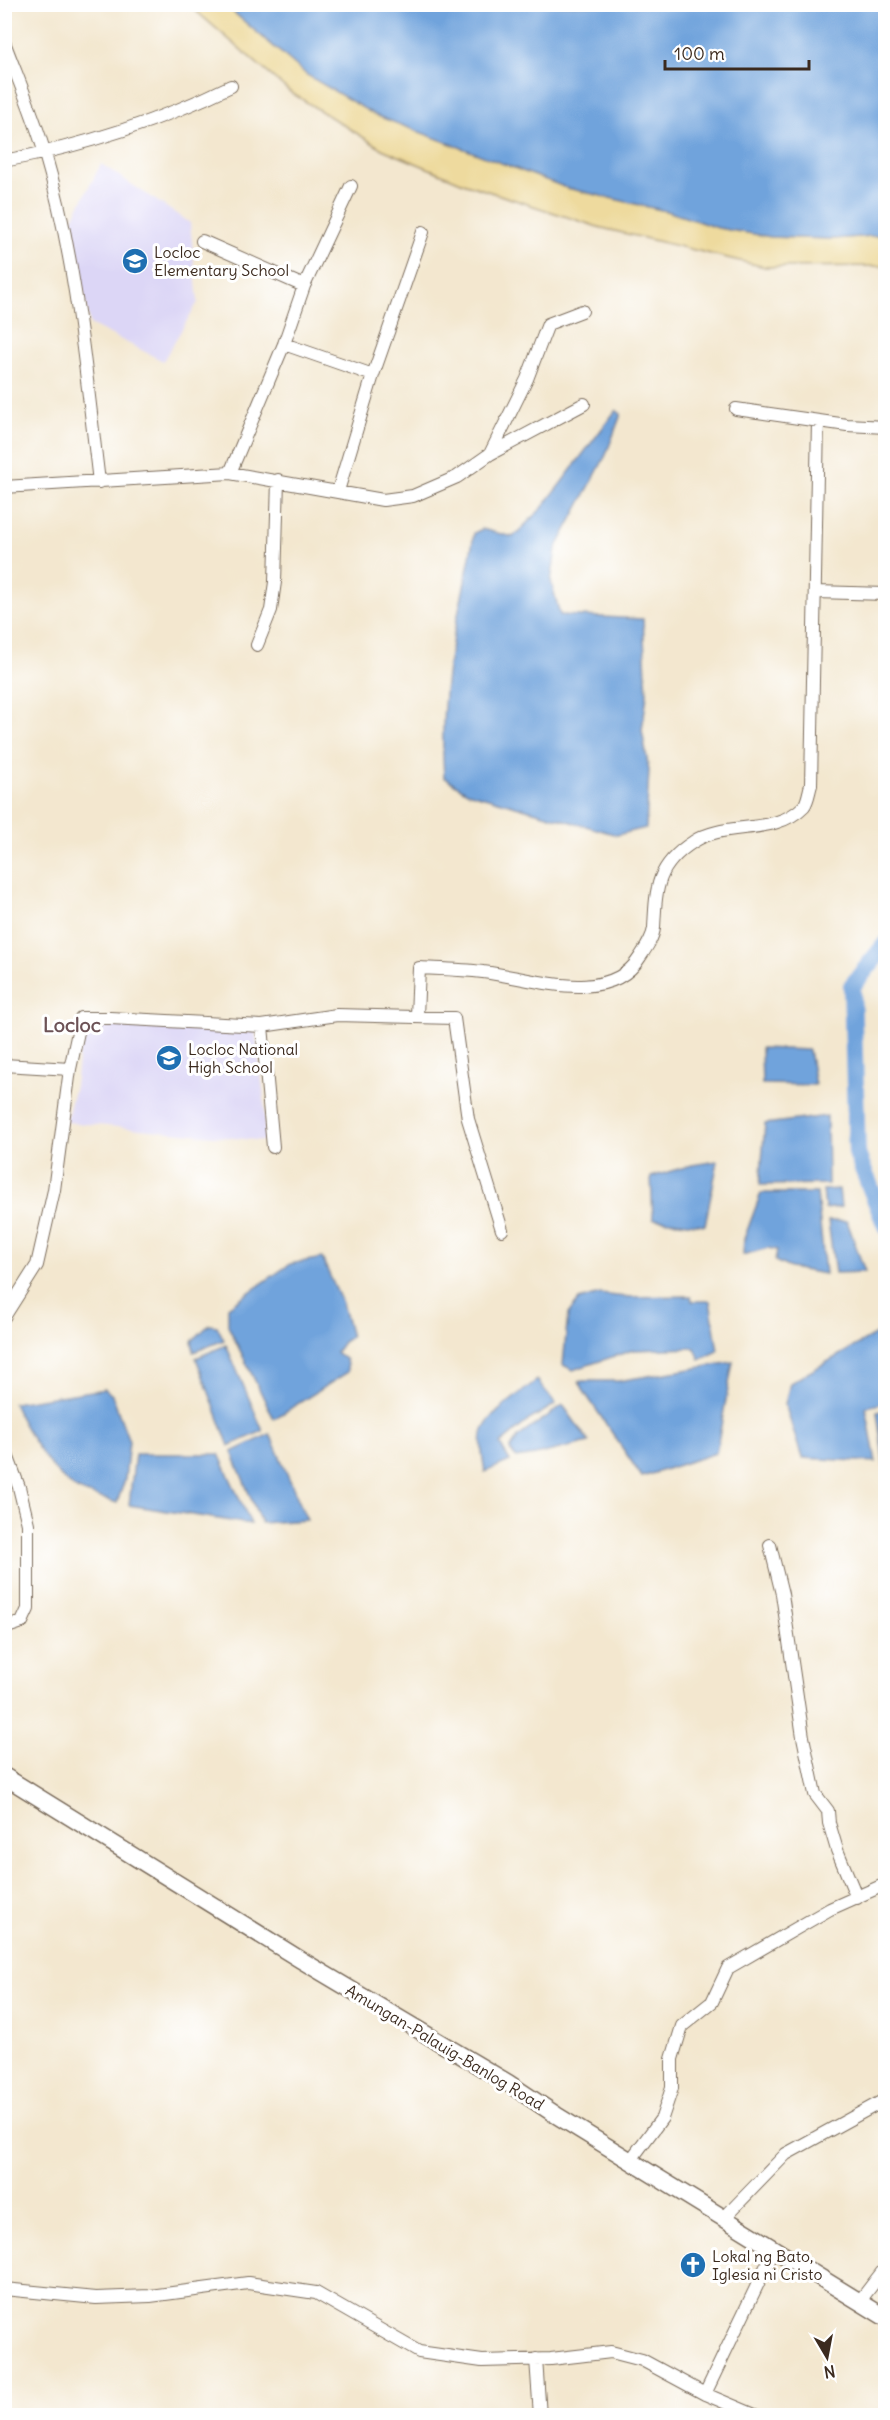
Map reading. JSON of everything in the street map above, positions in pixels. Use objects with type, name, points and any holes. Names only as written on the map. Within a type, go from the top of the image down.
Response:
[{"type":"main road","name":"Amungan-Palauig-Banlog Road","points":[[4,1776],[301,1960],[508,2083],[885,2318]]},
{"type":"street","points":[[4,42],[45,153],[60,211],[84,351],[99,482]]},
{"type":"street","points":[[4,161],[45,153],[153,119],[196,103],[231,86]]},
{"type":"street","points":[[230,473],[284,344],[304,286],[351,186]]},
{"type":"street","points":[[338,491],[373,375],[423,232]]},
{"type":"street","points":[[202,241],[304,286]]},
{"type":"street","points":[[490,454],[527,379],[548,324],[582,311]]},
{"type":"street","points":[[284,344],[373,375]]},
{"type":"street","points":[[4,487],[230,473],[383,500],[413,496],[457,477],[490,454],[584,404]]},
{"type":"street","points":[[736,409],[885,428]]},
{"type":"street","points":[[417,1016],[418,968],[483,972],[554,985],[591,986],[609,981],[634,968],[654,931],[658,878],[673,856],[705,835],[781,822],[805,805],[812,785],[811,732],[816,591],[818,421]]},
{"type":"street","points":[[257,645],[271,610],[275,582],[278,480]]},
{"type":"street","points":[[816,591],[885,594]]},
{"type":"street","points":[[4,1317],[37,1265],[54,1190],[70,1069],[81,1018],[261,1026],[337,1015],[454,1018],[468,1119],[502,1230]]},
{"type":"street","points":[[261,1026],[273,1147]]},
{"type":"street","points":[[4,1065],[70,1069]]},
{"type":"street","points":[[4,1447],[19,1487],[28,1524],[28,1609],[22,1622],[4,1629]]},
{"type":"street","points":[[770,1545],[782,1594],[803,1737],[815,1794],[828,1811],[837,1850],[856,1898]]},
{"type":"street","points":[[630,2161],[662,2118],[672,2088],[672,2059],[682,2026],[712,2002],[728,1968],[830,1909],[885,1884]]},
{"type":"street","points":[[724,2218],[786,2154],[881,2102]]},
{"type":"street","points":[[705,2394],[774,2250]]},
{"type":"street","points":[[859,2302],[885,2267]]},
{"type":"street","points":[[4,2289],[96,2298],[150,2296],[248,2283],[316,2293],[419,2352],[482,2361],[611,2352],[642,2360],[705,2394],[757,2415]]},
{"type":"street","points":[[536,2359],[540,2415]]},
{"type":"shaded area","name":"Locloc Elementary School","points":[[101,164],[190,223],[198,302],[163,361],[90,324],[70,224]]},
{"type":"shaded area","name":"Locloc National High School","points":[[96,1022],[255,1030],[264,1097],[265,1141],[66,1122],[75,1086],[82,1028]]},
{"type":"sand","points":[[189,5],[225,5],[307,75],[375,115],[567,188],[670,212],[718,228],[771,237],[832,239],[885,235],[885,266],[765,267],[598,227],[466,184],[382,149],[290,92]]},
{"type":"water","points":[[225,5],[885,5],[885,235],[832,239],[771,237],[718,228],[670,212],[567,188],[375,115],[307,75]]},
{"type":"water","points":[[616,410],[621,414],[606,455],[556,549],[551,581],[560,615],[643,619],[647,695],[642,730],[649,770],[646,828],[617,835],[467,792],[444,777],[443,742],[445,689],[450,655],[474,533],[482,529],[513,537],[543,507]]},
{"type":"water","points":[[761,1048],[809,1050],[815,1085],[762,1084]]},
{"type":"water","points":[[827,1116],[828,1184],[760,1185],[765,1124]]},
{"type":"water","points":[[718,1161],[705,1225],[653,1219],[651,1177],[692,1165]]},
{"type":"water","points":[[839,1189],[841,1207],[825,1209],[823,1190]]},
{"type":"water","points":[[761,1193],[817,1193],[825,1274],[790,1268],[775,1261],[777,1250],[768,1248],[743,1255],[744,1239]]},
{"type":"water","points":[[828,1221],[847,1221],[865,1272],[835,1273]]},
{"type":"water","points":[[322,1258],[342,1303],[351,1337],[343,1342],[336,1352],[346,1360],[348,1372],[274,1419],[228,1326],[228,1307],[290,1264]]},
{"type":"water","points":[[600,1294],[626,1297],[691,1296],[692,1301],[710,1301],[718,1351],[700,1360],[695,1348],[633,1350],[573,1370],[563,1365],[568,1314],[579,1300]]},
{"type":"water","points":[[209,1325],[217,1326],[224,1340],[194,1352],[192,1341]]},
{"type":"water","points":[[885,1329],[885,1403],[866,1407],[876,1462],[802,1458],[785,1404],[790,1383]]},
{"type":"water","points":[[226,1345],[263,1431],[229,1446],[196,1358]]},
{"type":"water","points":[[733,1362],[716,1453],[642,1477],[579,1381],[618,1381]]},
{"type":"water","points":[[537,1380],[556,1404],[529,1420],[500,1444],[510,1461],[485,1472],[481,1444],[485,1427],[497,1412]]},
{"type":"water","points":[[105,1389],[112,1395],[129,1441],[125,1479],[117,1503],[83,1492],[65,1480],[38,1448],[13,1403]]},
{"type":"water","points":[[563,1405],[589,1442],[516,1458],[510,1450],[518,1437]]},
{"type":"water","points":[[885,1410],[886,1466],[884,1466],[877,1412]]},
{"type":"water","points":[[270,1434],[307,1520],[261,1523],[232,1452]]},
{"type":"water","points":[[135,1454],[219,1454],[251,1524],[129,1505]]},
{"type":"waterway","points":[[886,944],[852,986],[857,1154],[886,1226]]},
{"type":"place","name":"Locloc Elementary School","points":[[135,261]]},
{"type":"place","name":"Locloc National High School","points":[[169,1058]]},
{"type":"place","name":"Lokal ng Bato, Iglesia ni Cristo","points":[[693,2265]]},
{"type":"district","name":"Locloc","points":[[72,1024]]}]
